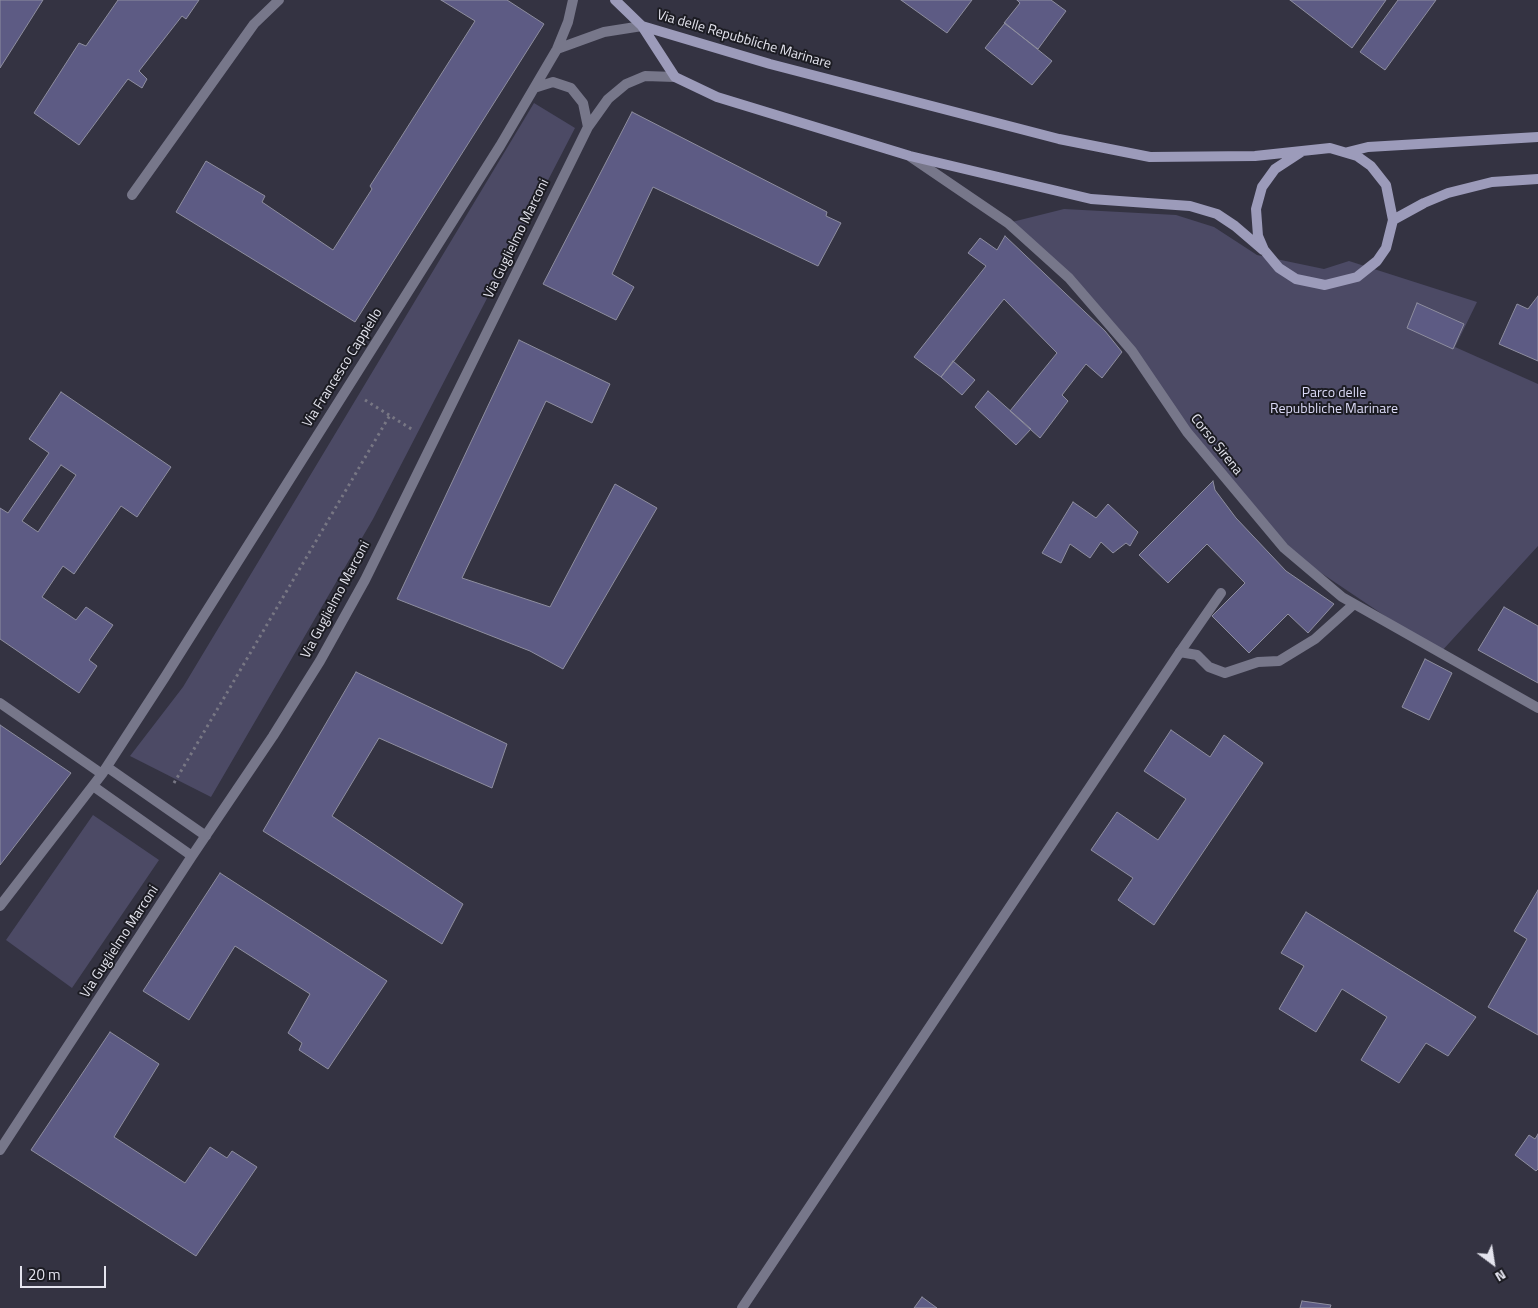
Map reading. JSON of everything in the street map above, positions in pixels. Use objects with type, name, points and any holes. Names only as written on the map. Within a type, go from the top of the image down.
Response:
[{"type":"main road","points":[[615,0],[642,26]]},
{"type":"main road","name":"Via delle Repubbliche Marinare","points":[[642,26],[675,76]]},
{"type":"main road","name":"Via delle Repubbliche Marinare","points":[[642,26],[770,64],[1050,136],[1150,157],[1255,156],[1301,152]]},
{"type":"main road","points":[[675,76],[717,97],[910,156],[1091,199],[1190,206],[1217,214],[1264,250],[1279,268],[1296,279],[1325,285],[1357,277],[1377,261],[1386,248],[1393,220],[1386,185],[1371,166],[1357,156],[1330,148],[1301,152],[1275,169],[1262,187],[1256,208],[1258,236],[1264,250]]},
{"type":"main road","points":[[1346,153],[1368,147],[1538,137]]},
{"type":"main road","points":[[1393,220],[1424,203],[1448,193],[1492,182],[1538,179]]},
{"type":"street","points":[[132,195],[254,24],[279,0]]},
{"type":"street","name":"Via Francesco Cappiello","points":[[0,906],[104,770],[500,146],[557,49],[568,22],[573,0]]},
{"type":"street","points":[[557,49],[604,32],[642,26]]},
{"type":"street","name":"Via Guglielmo Marconi","points":[[0,1150],[192,856],[274,736],[320,660],[365,580],[588,127],[608,99],[626,84],[645,76],[675,76]]},
{"type":"street","points":[[534,88],[553,82],[571,88],[583,103],[588,127]]},
{"type":"street","name":"Corso Sirena","points":[[910,156],[1008,223],[1069,278],[1132,351],[1187,432],[1284,548],[1342,597],[1538,708]]},
{"type":"street","points":[[742,1308],[1221,593]]},
{"type":"street","points":[[1180,652],[1197,655],[1209,668],[1225,673],[1258,662],[1279,661],[1315,639],[1354,604]]},
{"type":"street","points":[[0,703],[206,836]]},
{"type":"street","points":[[93,786],[192,856]]},
{"type":"path","points":[[365,400],[413,430]]},
{"type":"path","points":[[174,783],[390,415]]},
{"type":"green space","points":[[534,103],[575,128],[373,519],[211,797],[130,756],[183,687]]},
{"type":"green space","name":"Parco delle Repubbliche Marinare","points":[[1064,209],[1176,215],[1214,227],[1257,255],[1324,269],[1349,261],[1477,302],[1455,347],[1538,384],[1538,546],[1440,653],[1284,548],[1187,432],[1132,351],[1069,278],[1008,223]]},
{"type":"green space","points":[[93,815],[159,860],[72,988],[6,940]]},
{"type":"building","points":[[0,0],[43,0],[0,68]]},
{"type":"building","points":[[118,0],[199,0],[186,19],[182,16],[139,71],[147,79],[142,88],[128,79],[79,145],[34,113],[79,43],[86,46]]},
{"type":"building","points":[[441,0],[507,0],[544,24],[355,322],[176,212],[206,161],[265,196],[262,202],[333,250],[372,189],[370,186],[475,21]]},
{"type":"building","points":[[901,0],[972,0],[947,33]]},
{"type":"building","points":[[1017,0],[1051,0],[1066,11],[1038,49],[1004,23],[1020,3]]},
{"type":"building","points":[[1290,0],[1386,0],[1352,48]]},
{"type":"building","points":[[1398,0],[1436,0],[1385,70],[1360,52]]},
{"type":"building","points":[[1005,23],[1052,61],[1032,85],[985,48]]},
{"type":"building","points":[[632,112],[827,212],[826,216],[841,223],[818,266],[653,187],[612,274],[634,287],[616,320],[543,284]]},
{"type":"building","points":[[1005,236],[1105,331],[1122,352],[1102,378],[1086,364],[1062,395],[1068,401],[1040,438],[1010,411],[1057,353],[1004,299],[941,377],[914,357],[986,266],[968,253],[980,238],[997,250]]},
{"type":"building","points":[[1538,296],[1538,361],[1499,344],[1517,304],[1528,309]]},
{"type":"building","points":[[1417,303],[1464,324],[1453,349],[1407,328]]},
{"type":"building","points":[[519,340],[610,384],[592,423],[546,401],[462,578],[550,607],[615,484],[657,508],[563,669],[530,651],[397,599]]},
{"type":"building","points":[[953,361],[975,380],[962,395],[941,377]]},
{"type":"building","points":[[988,391],[1031,429],[1016,445],[975,407]]},
{"type":"building","points":[[61,392],[171,467],[137,517],[121,506],[74,574],[63,566],[42,597],[76,620],[86,607],[113,625],[89,660],[97,666],[79,693],[0,639],[0,508],[8,513],[49,453],[29,439]],"holes":[[[61,465],[76,475],[38,532],[22,521]]]},
{"type":"building","points":[[1213,481],[1215,490],[1236,518],[1286,571],[1334,604],[1308,633],[1288,614],[1249,653],[1212,616],[1245,583],[1207,544],[1168,583],[1139,555]]},
{"type":"building","points":[[1073,502],[1096,518],[1108,504],[1138,532],[1130,546],[1126,543],[1113,553],[1101,542],[1090,558],[1070,544],[1061,563],[1042,553]]},
{"type":"building","points":[[1504,607],[1538,626],[1538,683],[1478,650]]},
{"type":"building","points":[[1425,659],[1452,673],[1429,720],[1402,707]]},
{"type":"building","points":[[356,672],[507,744],[492,788],[379,738],[332,816],[463,904],[442,944],[263,831]]},
{"type":"building","points":[[0,725],[71,773],[0,865]]},
{"type":"building","points":[[1171,730],[1210,757],[1224,735],[1263,763],[1154,925],[1118,900],[1133,878],[1091,850],[1117,812],[1158,840],[1186,799],[1144,771]]},
{"type":"building","points":[[220,873],[387,981],[328,1069],[299,1050],[302,1043],[288,1033],[310,994],[235,946],[189,1020],[143,991]]},
{"type":"building","points":[[1538,890],[1538,1035],[1488,1007],[1527,939],[1514,931]]},
{"type":"building","points":[[1306,912],[1476,1017],[1448,1056],[1426,1043],[1399,1083],[1361,1060],[1387,1017],[1342,989],[1316,1032],[1279,1009],[1304,966],[1281,953]]},
{"type":"building","points":[[110,1032],[159,1064],[114,1137],[185,1183],[210,1147],[227,1158],[232,1151],[257,1167],[196,1256],[31,1150]]},
{"type":"building","points":[[1538,1134],[1538,1169],[1536,1171],[1515,1155],[1529,1135],[1535,1139]]},
{"type":"building","points":[[922,1297],[937,1308],[914,1308]]},
{"type":"building","points":[[1302,1301],[1331,1305],[1330,1308],[1300,1308]]}]
